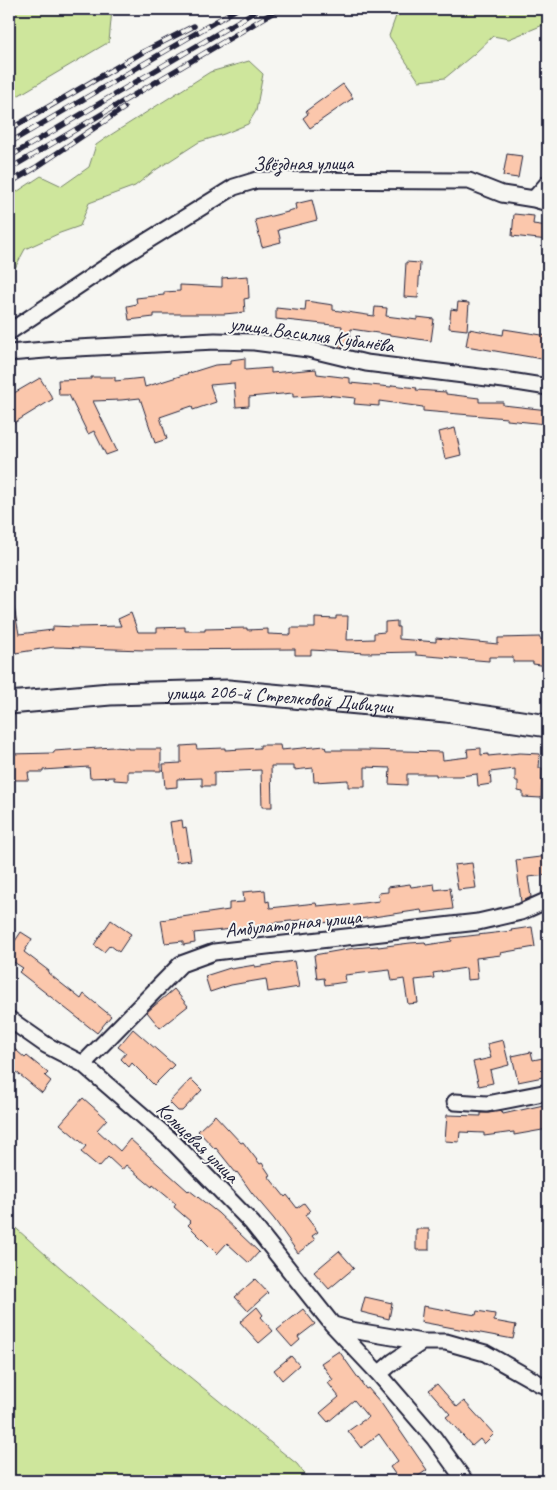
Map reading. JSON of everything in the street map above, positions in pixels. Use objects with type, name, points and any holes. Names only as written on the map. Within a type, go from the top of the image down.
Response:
[{"type":"main road","name":"улица 206-й Стрелковой Дивизии","points":[[9,703],[110,694],[228,691],[446,711],[548,726]]},
{"type":"street","name":"Звёздная улица","points":[[9,332],[118,258],[234,187],[256,180],[469,181],[502,194],[541,201]]},
{"type":"street","points":[[541,201],[548,183]]},
{"type":"street","name":"улица Василия Кубанёва","points":[[9,353],[216,341],[254,342],[308,349],[366,362],[548,387]]},
{"type":"street","name":"Амбулаторная улица","points":[[83,1064],[181,964],[214,952],[478,922],[521,912],[548,900]]},
{"type":"street","name":"Кольцевая улица","points":[[9,1019],[46,1044],[83,1064],[172,1142],[252,1223],[332,1324],[379,1374],[434,1438],[465,1481]]},
{"type":"street","points":[[455,1102],[488,1104],[548,1092]]},
{"type":"street","points":[[332,1324],[351,1330],[422,1342],[446,1342],[485,1353],[540,1384],[548,1386]]},
{"type":"street","points":[[379,1374],[422,1342]]},
{"type":"green space","points":[[9,9],[112,9],[109,42],[9,101]]},
{"type":"green space","points":[[414,9],[548,9],[548,23],[509,39],[493,36],[445,78],[419,81],[389,36],[396,16]]},
{"type":"green space","points":[[249,61],[263,74],[256,111],[248,124],[199,142],[154,171],[135,186],[89,203],[80,226],[25,249],[15,268],[9,271],[9,197],[41,176],[62,186],[89,167],[96,145],[109,136],[210,72]]},
{"type":"green space","points":[[9,1222],[115,1315],[297,1464],[310,1481],[9,1481]]},
{"type":"building","points":[[343,84],[353,98],[310,128],[303,118],[308,114],[306,111]]},
{"type":"building","points":[[507,154],[522,156],[518,178],[503,176]]},
{"type":"building","points":[[312,200],[317,220],[278,230],[281,242],[262,247],[255,220],[288,212],[296,209],[295,204]]},
{"type":"building","points":[[514,214],[534,216],[533,224],[548,226],[548,240],[512,236]]},
{"type":"building","points":[[406,262],[420,263],[418,298],[404,297]]},
{"type":"building","points":[[248,276],[249,298],[244,299],[245,312],[224,314],[154,314],[154,317],[129,320],[127,306],[137,304],[136,298],[164,295],[164,292],[180,291],[180,285],[222,287],[222,278]]},
{"type":"building","points":[[306,301],[333,305],[333,310],[374,316],[375,307],[387,308],[386,316],[417,320],[417,317],[434,319],[431,341],[351,329],[348,349],[339,347],[342,326],[276,319],[276,308],[305,311]]},
{"type":"building","points":[[458,302],[469,303],[467,330],[449,328],[451,309],[457,310]]},
{"type":"building","points":[[469,329],[503,335],[504,329],[548,336],[548,360],[466,346]]},
{"type":"building","points":[[245,358],[245,370],[271,368],[271,373],[316,369],[317,374],[350,378],[350,383],[417,388],[416,390],[446,392],[446,394],[479,398],[479,402],[503,402],[503,405],[548,410],[546,424],[507,420],[507,418],[423,411],[423,407],[379,401],[379,406],[354,404],[355,398],[325,395],[293,397],[293,393],[249,397],[249,406],[236,407],[234,383],[210,385],[216,402],[193,410],[192,406],[160,417],[167,439],[155,443],[140,398],[93,401],[117,451],[106,455],[94,431],[88,434],[69,395],[59,395],[58,380],[115,377],[115,381],[143,378],[145,387],[215,365],[231,364],[231,360]]},
{"type":"building","points":[[40,378],[53,399],[9,426],[9,396]]},
{"type":"building","points":[[455,428],[461,455],[445,459],[439,432]]},
{"type":"building","points":[[14,607],[19,634],[53,630],[53,626],[121,626],[118,619],[131,613],[138,632],[157,632],[157,628],[185,627],[185,631],[205,631],[205,629],[247,628],[247,630],[268,629],[268,634],[291,635],[291,628],[315,628],[315,618],[336,619],[336,616],[348,616],[347,640],[374,639],[374,633],[385,632],[385,622],[397,621],[399,639],[436,642],[436,638],[498,644],[498,638],[540,637],[540,639],[548,640],[548,666],[533,664],[533,662],[513,662],[513,657],[489,657],[489,661],[416,655],[416,652],[366,653],[311,650],[311,655],[295,655],[295,649],[143,650],[54,647],[9,654],[9,608]]},
{"type":"building","points":[[196,745],[197,749],[225,748],[225,750],[260,748],[260,745],[280,745],[281,750],[325,746],[326,750],[442,752],[443,760],[468,757],[467,749],[481,748],[481,755],[488,754],[488,756],[520,753],[540,754],[539,768],[542,768],[541,798],[523,797],[523,792],[518,791],[518,781],[515,781],[515,769],[490,772],[491,784],[478,786],[477,774],[436,776],[436,774],[407,774],[407,785],[389,784],[390,768],[365,767],[365,787],[348,787],[348,780],[314,782],[313,768],[294,770],[294,766],[271,766],[272,807],[262,807],[261,770],[214,772],[214,786],[202,786],[202,778],[177,779],[177,787],[165,788],[163,764],[181,763],[181,746]]},
{"type":"building","points":[[113,747],[161,749],[161,771],[128,771],[128,781],[114,780],[114,777],[90,778],[89,767],[28,772],[29,780],[10,780],[10,754],[54,753],[54,751]]},
{"type":"building","points":[[182,820],[183,828],[186,827],[191,860],[176,862],[170,822]]},
{"type":"building","points":[[548,856],[548,875],[528,877],[531,897],[521,902],[516,860]]},
{"type":"building","points":[[472,863],[476,888],[458,890],[454,865]]},
{"type":"building","points":[[410,884],[411,887],[434,884],[435,890],[450,888],[453,909],[422,913],[421,910],[310,924],[310,919],[271,923],[271,925],[194,933],[195,943],[183,945],[183,941],[165,943],[161,920],[229,910],[229,903],[244,902],[243,892],[265,890],[266,902],[269,901],[270,908],[316,903],[317,906],[339,904],[339,906],[379,901],[378,893],[388,892],[388,887]]},
{"type":"building","points":[[111,920],[131,934],[119,952],[110,945],[104,952],[94,945]]},
{"type":"building","points":[[532,927],[535,947],[500,953],[501,955],[476,958],[478,979],[467,980],[466,968],[433,973],[434,978],[415,980],[418,1003],[408,1004],[404,979],[392,981],[390,970],[345,975],[346,982],[325,985],[324,978],[317,979],[314,955],[354,948],[410,943],[425,942],[426,945],[452,941],[451,938]]},
{"type":"building","points":[[21,932],[32,939],[24,952],[81,999],[84,994],[111,1016],[97,1033],[19,972],[23,968],[9,959],[9,950]]},
{"type":"building","points":[[294,961],[299,987],[268,992],[266,979],[231,985],[210,992],[205,976],[230,968],[255,965],[255,967]]},
{"type":"building","points":[[174,989],[188,1006],[160,1028],[147,1012]]},
{"type":"building","points":[[133,1029],[174,1065],[154,1085],[132,1063],[129,1067],[121,1059],[126,1053],[118,1047]]},
{"type":"building","points":[[503,1040],[509,1065],[490,1070],[493,1083],[479,1086],[473,1062],[491,1058],[487,1044]]},
{"type":"building","points":[[9,1044],[25,1058],[27,1056],[48,1073],[45,1076],[51,1081],[42,1093],[9,1066]]},
{"type":"building","points":[[531,1052],[533,1060],[548,1057],[548,1076],[518,1082],[512,1056]]},
{"type":"building","points":[[190,1080],[202,1090],[182,1111],[178,1111],[169,1102]]},
{"type":"building","points":[[83,1098],[107,1119],[97,1130],[120,1151],[130,1139],[188,1191],[218,1213],[259,1252],[249,1263],[227,1243],[217,1254],[188,1225],[191,1222],[174,1207],[176,1204],[126,1165],[122,1170],[108,1157],[99,1167],[81,1152],[86,1146],[60,1124]]},
{"type":"building","points":[[548,1104],[548,1129],[514,1135],[514,1132],[484,1136],[484,1133],[460,1132],[459,1142],[445,1141],[447,1115],[481,1116],[481,1113],[502,1111],[503,1114]]},
{"type":"building","points":[[215,1115],[241,1143],[243,1142],[260,1164],[262,1163],[270,1175],[268,1176],[285,1197],[287,1195],[297,1208],[304,1203],[310,1211],[305,1215],[318,1232],[312,1236],[315,1240],[298,1253],[237,1172],[198,1131]]},
{"type":"building","points":[[416,1229],[429,1229],[429,1250],[416,1250]]},
{"type":"building","points":[[339,1251],[354,1268],[329,1289],[314,1272]]},
{"type":"building","points":[[255,1279],[268,1293],[248,1311],[235,1297]]},
{"type":"building","points":[[365,1297],[392,1303],[389,1319],[361,1312]]},
{"type":"building","points":[[423,1306],[476,1315],[477,1311],[495,1314],[494,1321],[516,1325],[513,1339],[421,1322]]},
{"type":"building","points":[[257,1307],[263,1315],[261,1317],[273,1331],[259,1343],[240,1322]]},
{"type":"building","points":[[303,1309],[315,1324],[298,1337],[300,1340],[292,1347],[277,1330]]},
{"type":"building","points":[[339,1351],[366,1389],[368,1388],[381,1403],[427,1470],[411,1481],[400,1481],[390,1467],[398,1461],[379,1434],[361,1448],[348,1431],[368,1417],[354,1400],[328,1422],[320,1413],[339,1397],[328,1383],[333,1380],[321,1363]]},
{"type":"building","points":[[291,1356],[299,1365],[282,1380],[274,1370]]},
{"type":"building","points":[[437,1384],[457,1407],[464,1401],[494,1434],[484,1444],[480,1439],[472,1446],[446,1417],[450,1414],[429,1390]]},
{"type":"railway","points":[[9,143],[237,9]]},
{"type":"railway","points":[[9,157],[259,9]]},
{"type":"railway","points":[[9,169],[279,9]]},
{"type":"railway","points":[[9,130],[141,53],[194,26]]},
{"type":"railway","points":[[9,183],[35,168],[124,108]]}]
